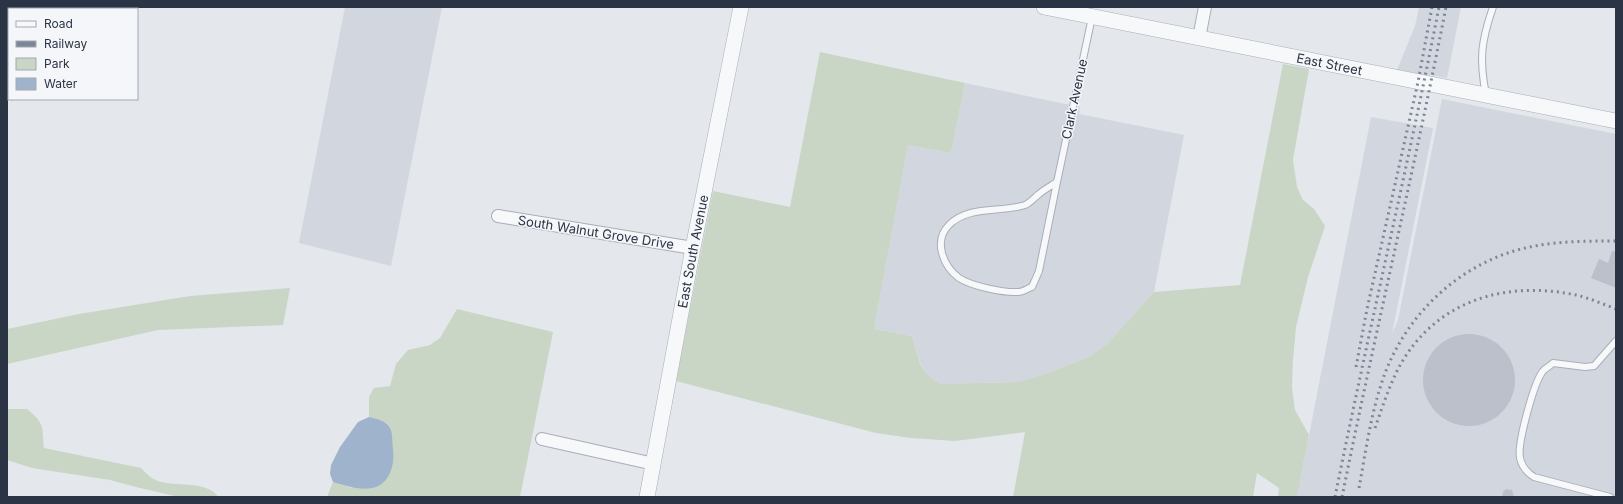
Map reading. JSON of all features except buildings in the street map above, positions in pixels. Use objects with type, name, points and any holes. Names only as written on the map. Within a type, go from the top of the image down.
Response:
[{"type":"street","name":"East South Avenue","points":[[648,497],[694,248],[741,7]]},
{"type":"street","name":"East Street","points":[[1044,7],[1616,121]]},
{"type":"street","points":[[1199,38],[1205,7]]},
{"type":"street","name":"South Walnut Grove Drive","points":[[498,216],[694,248]]},
{"type":"street","points":[[542,439],[654,464]]},
{"type":"lane","points":[[1486,95],[1481,69],[1483,41],[1493,7]]},
{"type":"lane","name":"Clark Avenue","points":[[1057,182],[1040,193],[1027,205],[986,210],[960,216],[948,226],[941,239],[941,250],[945,262],[960,278],[976,285],[1001,291],[1020,292],[1032,286],[1039,271],[1092,17]]},
{"type":"lane","points":[[1610,497],[1534,477],[1525,471],[1520,456],[1525,419],[1535,388],[1544,371],[1554,363],[1585,367],[1594,366],[1616,341]]},
{"type":"shaded area","points":[[345,7],[442,7],[391,266],[299,243]]},
{"type":"shaded area","points":[[1419,7],[1461,7],[1447,78],[1397,70],[1415,26]]},
{"type":"shaded area","points":[[965,83],[1080,107],[1079,114],[1184,135],[1154,292],[1107,344],[1089,357],[1042,375],[1018,382],[940,384],[929,376],[920,363],[912,336],[874,329],[908,145],[951,153]]},
{"type":"shaded area","points":[[1442,99],[1616,134],[1616,497],[1297,497],[1371,117],[1433,128],[1392,334],[1398,320]]},
{"type":"green space","points":[[820,52],[965,83],[951,153],[908,145],[874,329],[912,336],[920,364],[929,376],[940,384],[1018,382],[1042,375],[1089,357],[1107,344],[1154,292],[1240,285],[1283,64],[1309,69],[1293,160],[1297,187],[1303,200],[1314,209],[1325,226],[1308,277],[1296,327],[1292,387],[1295,410],[1309,435],[1297,497],[1278,497],[1279,488],[1257,473],[1253,497],[1013,497],[1025,432],[955,441],[911,438],[876,433],[676,381],[713,191],[790,207]]},
{"type":"green space","points":[[290,288],[283,325],[158,330],[7,364],[7,329],[79,314],[190,296]]},
{"type":"green space","points":[[457,309],[553,332],[520,497],[327,497],[333,482],[352,488],[383,421],[369,417],[369,397],[374,388],[390,386],[396,364],[408,350],[430,345],[440,338]]},
{"type":"green space","points":[[7,409],[27,409],[37,418],[42,426],[44,448],[141,468],[155,480],[165,483],[207,488],[218,497],[179,497],[110,480],[32,468],[7,460]]},
{"type":"water","points":[[369,417],[378,419],[388,425],[391,430],[393,464],[390,473],[385,481],[372,488],[357,488],[333,482],[330,474],[331,465],[340,447],[358,422]]},
{"type":"railway","points":[[1356,367],[1367,309],[1418,82],[1432,7]]},
{"type":"railway","points":[[1335,497],[1439,7]]},
{"type":"railway","points":[[1342,497],[1446,7]]},
{"type":"railway","points":[[1359,488],[1373,412],[1390,362],[1403,338],[1419,315],[1438,295],[1459,278],[1483,264],[1508,253],[1535,246],[1555,243],[1616,241]]},
{"type":"railway","points":[[1375,428],[1398,369],[1413,346],[1431,327],[1451,312],[1474,301],[1498,294],[1523,291],[1549,291],[1576,295],[1616,309]]}]
